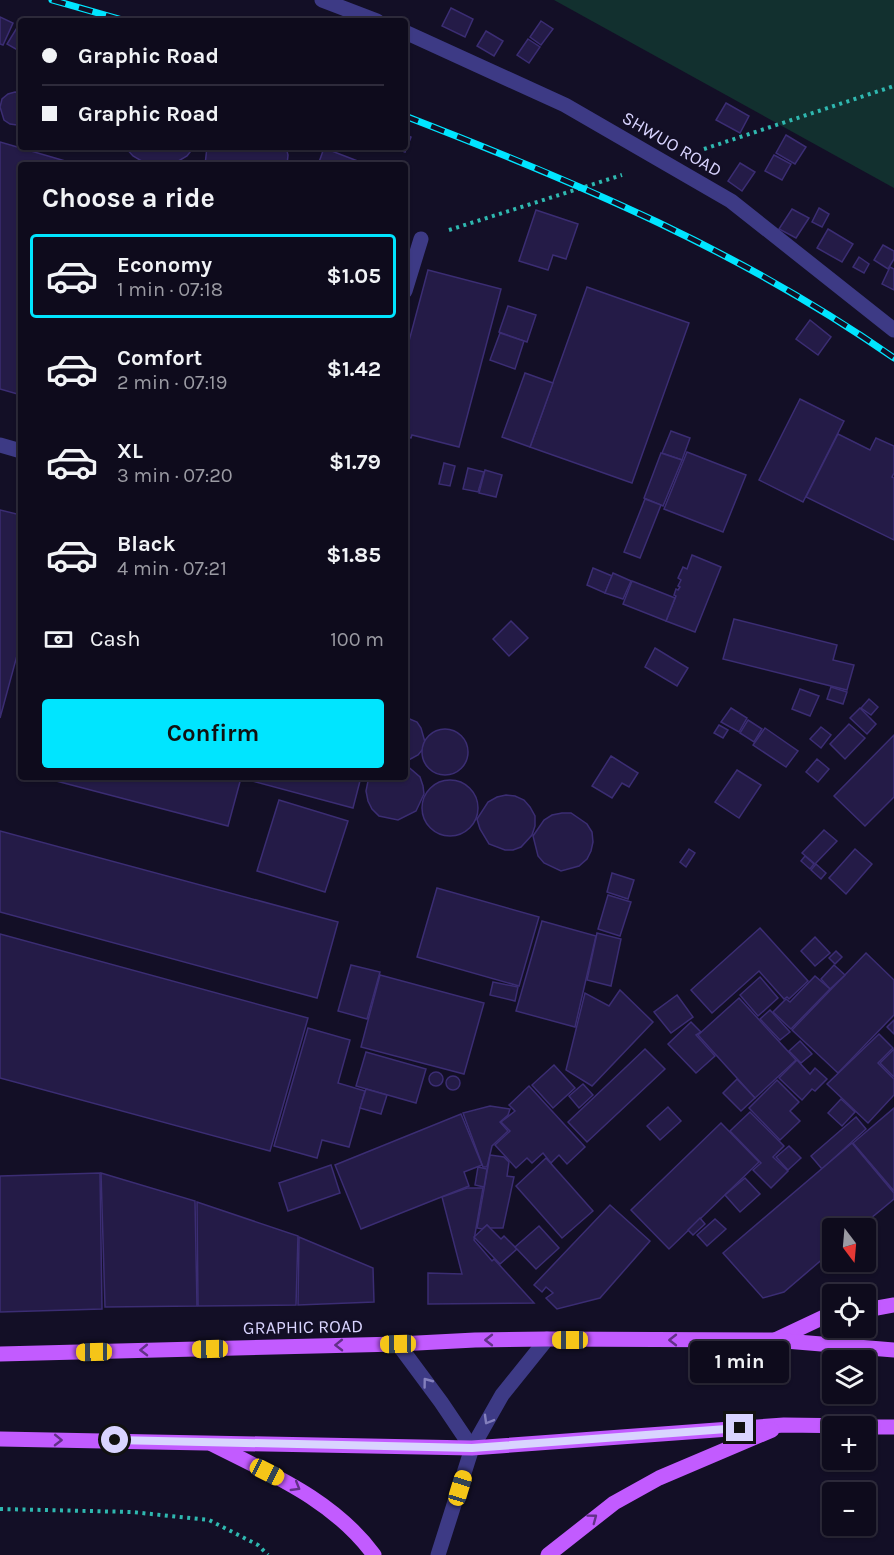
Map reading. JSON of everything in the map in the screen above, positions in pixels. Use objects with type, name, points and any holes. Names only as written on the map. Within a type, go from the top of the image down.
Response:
[{"type":"main road","points":[[876,1308],[894,1305]]},
{"type":"main road","points":[[773,1340],[822,1317]]},
{"type":"main road","name":"GRAPHIC ROAD","points":[[0,1354],[547,1339],[773,1340],[894,1350]]},
{"type":"main road","points":[[548,1555],[614,1503],[650,1483],[784,1425]]},
{"type":"main road","points":[[0,1439],[472,1448],[784,1425],[822,1426]]},
{"type":"main road","points":[[876,1427],[894,1427]]},
{"type":"main road","points":[[206,1442],[287,1482],[313,1498],[340,1518],[362,1539],[374,1555]]},
{"type":"street","points":[[322,0],[369,18]]},
{"type":"street","name":"SHWUO ROAD","points":[[408,33],[565,105],[731,201],[894,330]]},
{"type":"street","points":[[408,281],[421,239]]},
{"type":"street","points":[[0,445],[18,450]]},
{"type":"street","points":[[438,1555],[472,1448],[502,1395],[547,1339]]},
{"type":"street","points":[[398,1344],[472,1448]]},
{"type":"path","points":[[0,1509],[132,1512],[209,1520],[258,1545],[268,1555]]},
{"type":"green space","points":[[554,0],[894,0],[894,188]]},
{"type":"building","points":[[451,8],[473,19],[465,37],[442,26]]},
{"type":"building","points":[[0,17],[13,23],[3,45],[0,44]]},
{"type":"building","points":[[541,21],[553,29],[541,45],[530,37]]},
{"type":"building","points":[[18,26],[18,50],[7,44]]},
{"type":"building","points":[[486,31],[503,41],[494,56],[477,46]]},
{"type":"building","points":[[528,39],[540,47],[529,63],[517,55]]},
{"type":"building","points":[[18,92],[18,125],[10,124],[4,120],[0,107],[2,99],[8,94]]},
{"type":"building","points":[[726,103],[749,116],[740,133],[716,120]]},
{"type":"building","points":[[786,135],[806,147],[795,164],[776,153]]},
{"type":"building","points":[[0,142],[18,147],[18,150],[27,150],[69,162],[18,162],[18,394],[0,389]]},
{"type":"building","points":[[128,150],[192,150],[177,162],[143,162]]},
{"type":"building","points":[[207,150],[287,150],[288,155],[287,162],[205,162]]},
{"type":"building","points":[[323,150],[329,150],[360,162],[319,162]]},
{"type":"building","points":[[774,155],[791,164],[782,180],[765,171]]},
{"type":"building","points":[[740,163],[755,172],[742,191],[728,181]]},
{"type":"building","points":[[819,208],[829,214],[822,227],[812,222]]},
{"type":"building","points":[[792,209],[809,218],[796,238],[779,229]]},
{"type":"building","points":[[536,210],[578,224],[566,259],[553,255],[548,270],[519,261]]},
{"type":"building","points":[[828,229],[853,244],[842,262],[817,248]]},
{"type":"building","points":[[883,245],[894,251],[894,259],[888,269],[874,260]]},
{"type":"building","points":[[859,257],[869,264],[864,273],[853,267]]},
{"type":"building","points":[[890,267],[894,269],[894,290],[882,284]]},
{"type":"building","points":[[428,270],[501,289],[459,447],[412,435],[411,438],[408,438],[408,345]]},
{"type":"building","points":[[587,287],[689,323],[632,483],[530,447]]},
{"type":"building","points":[[508,306],[536,315],[527,342],[499,332]]},
{"type":"building","points":[[810,320],[831,337],[818,355],[796,339]]},
{"type":"building","points":[[500,333],[524,341],[515,369],[490,360]]},
{"type":"building","points":[[525,373],[553,383],[530,447],[502,437]]},
{"type":"building","points":[[800,399],[844,421],[803,502],[759,480]]},
{"type":"building","points":[[671,431],[690,438],[682,460],[662,453]]},
{"type":"building","points":[[838,434],[870,450],[876,438],[894,446],[892,477],[894,478],[894,540],[806,497]]},
{"type":"building","points":[[687,452],[746,475],[723,532],[664,509]]},
{"type":"building","points":[[661,453],[682,460],[663,506],[644,498]]},
{"type":"building","points":[[444,463],[455,466],[450,486],[439,484]]},
{"type":"building","points":[[468,468],[484,472],[478,492],[463,489]]},
{"type":"building","points":[[485,470],[502,475],[496,497],[479,493]]},
{"type":"building","points":[[645,499],[661,505],[640,558],[624,552]]},
{"type":"building","points":[[0,510],[18,514],[18,652],[0,718]]},
{"type":"building","points":[[692,555],[721,567],[695,632],[666,621],[676,596],[674,595],[676,589],[680,587],[678,586],[681,580],[678,578],[683,567],[687,569]]},
{"type":"building","points":[[593,568],[612,576],[605,593],[587,585]]},
{"type":"building","points":[[613,573],[631,581],[623,599],[605,593]]},
{"type":"building","points":[[632,581],[675,598],[666,621],[623,604]]},
{"type":"building","points":[[734,619],[837,645],[833,660],[854,665],[847,690],[723,659]]},
{"type":"building","points":[[511,621],[528,638],[509,656],[493,639]]},
{"type":"building","points":[[655,648],[688,668],[677,686],[645,667]]},
{"type":"building","points":[[831,687],[847,692],[843,704],[827,699]]},
{"type":"building","points":[[800,689],[819,696],[810,716],[792,709]]},
{"type":"building","points":[[869,699],[878,707],[871,715],[861,708]]},
{"type":"building","points":[[731,708],[747,718],[739,732],[721,722]]},
{"type":"building","points":[[860,708],[876,724],[867,734],[850,718]]},
{"type":"building","points":[[408,718],[417,722],[425,742],[418,755],[408,760]]},
{"type":"building","points":[[748,720],[762,729],[754,742],[740,733]]},
{"type":"building","points":[[849,724],[865,738],[845,759],[830,744]]},
{"type":"building","points":[[719,725],[728,730],[723,738],[714,733]]},
{"type":"building","points":[[821,727],[831,735],[821,748],[810,739]]},
{"type":"building","points":[[765,728],[798,751],[786,767],[753,745]]},
{"type":"building","points":[[445,729],[461,736],[468,752],[461,768],[445,775],[429,768],[422,752],[429,736]]},
{"type":"building","points":[[894,735],[894,797],[865,826],[834,796]]},
{"type":"building","points":[[611,756],[638,773],[629,787],[622,783],[612,798],[592,786]]},
{"type":"building","points":[[817,759],[829,769],[818,782],[806,772]]},
{"type":"building","points":[[408,767],[420,777],[424,794],[416,811],[398,820],[379,816],[368,801],[366,791],[368,781],[408,780]]},
{"type":"building","points":[[737,770],[761,785],[739,818],[715,802]]},
{"type":"building","points":[[52,780],[240,780],[228,826]]},
{"type":"building","points":[[248,780],[360,780],[353,808]]},
{"type":"building","points":[[445,780],[455,780],[470,788],[476,797],[478,808],[476,819],[470,828],[455,836],[445,836],[434,831],[427,824],[422,813],[422,803],[427,792],[434,785]]},
{"type":"building","points":[[506,795],[524,800],[535,816],[532,835],[521,847],[513,850],[505,850],[489,844],[477,819],[488,802]]},
{"type":"building","points":[[279,800],[348,821],[325,892],[257,871]]},
{"type":"building","points":[[562,813],[571,813],[587,824],[592,832],[593,842],[587,859],[579,866],[561,871],[544,863],[538,856],[533,836],[544,820]]},
{"type":"building","points":[[824,830],[837,841],[815,864],[802,853]]},
{"type":"building","points":[[0,831],[338,922],[317,998],[0,912]]},
{"type":"building","points":[[689,849],[695,853],[686,867],[680,862]]},
{"type":"building","points":[[855,849],[872,864],[846,894],[829,878]]},
{"type":"building","points":[[805,856],[814,864],[810,869],[801,861]]},
{"type":"building","points":[[816,864],[826,873],[821,879],[811,870]]},
{"type":"building","points":[[612,873],[634,880],[628,899],[607,892]]},
{"type":"building","points":[[437,888],[539,917],[519,986],[417,957]]},
{"type":"building","points":[[608,895],[631,902],[620,936],[598,929]]},
{"type":"building","points":[[542,921],[596,936],[575,1027],[516,1011]]},
{"type":"building","points":[[760,928],[808,981],[789,999],[787,997],[784,999],[759,971],[712,1013],[691,990]]},
{"type":"building","points":[[597,933],[621,939],[611,986],[587,980]]},
{"type":"building","points":[[0,934],[308,1018],[270,1151],[0,1078]]},
{"type":"building","points":[[815,937],[830,953],[815,966],[801,951]]},
{"type":"building","points":[[836,951],[842,957],[835,964],[829,958]]},
{"type":"building","points":[[866,953],[894,980],[894,1015],[838,1073],[792,1030]]},
{"type":"building","points":[[351,965],[380,972],[367,1019],[338,1011]]},
{"type":"building","points":[[834,965],[845,975],[830,989],[821,979]]},
{"type":"building","points":[[380,975],[484,1003],[464,1074],[361,1047]]},
{"type":"building","points":[[815,976],[830,989],[791,1029],[773,1012],[786,999],[790,1002]]},
{"type":"building","points":[[760,977],[778,998],[758,1016],[740,995]]},
{"type":"building","points":[[493,982],[518,987],[515,1001],[490,995]]},
{"type":"building","points":[[620,990],[653,1022],[592,1086],[566,1070],[585,993],[609,1006]]},
{"type":"building","points":[[677,995],[693,1017],[671,1033],[654,1012]]},
{"type":"building","points":[[739,998],[796,1060],[755,1098],[698,1035]]},
{"type":"building","points":[[770,1010],[790,1032],[780,1040],[760,1019]]},
{"type":"building","points":[[894,1020],[894,1034],[887,1027]]},
{"type":"building","points":[[691,1022],[701,1032],[696,1035],[715,1056],[696,1073],[668,1044]]},
{"type":"building","points":[[308,1028],[350,1040],[338,1083],[365,1091],[349,1147],[322,1140],[317,1158],[274,1146]]},
{"type":"building","points":[[879,1034],[893,1048],[878,1063],[894,1079],[894,1095],[868,1123],[827,1084]]},
{"type":"building","points":[[800,1041],[812,1054],[801,1063],[789,1051]]},
{"type":"building","points":[[645,1049],[665,1069],[587,1142],[568,1122]]},
{"type":"building","points":[[894,1049],[894,1077],[880,1063]]},
{"type":"building","points":[[366,1052],[426,1069],[416,1103],[356,1086]]},
{"type":"building","points":[[797,1060],[810,1074],[815,1068],[827,1079],[815,1091],[812,1089],[802,1100],[779,1078]]},
{"type":"building","points":[[554,1065],[575,1088],[553,1108],[532,1085]]},
{"type":"building","points":[[433,1072],[439,1072],[443,1079],[439,1086],[433,1086],[429,1082],[429,1076]]},
{"type":"building","points":[[450,1076],[456,1076],[460,1083],[456,1090],[450,1090],[446,1086],[446,1080]]},
{"type":"building","points":[[737,1079],[755,1098],[741,1111],[723,1093]]},
{"type":"building","points":[[777,1080],[799,1102],[790,1111],[800,1121],[780,1140],[749,1108]]},
{"type":"building","points":[[583,1084],[593,1095],[579,1108],[569,1096]]},
{"type":"building","points":[[529,1086],[585,1147],[567,1164],[559,1155],[551,1163],[543,1153],[532,1163],[527,1158],[516,1168],[495,1145],[510,1131],[501,1122],[515,1111],[509,1105]]},
{"type":"building","points":[[366,1089],[387,1095],[381,1114],[360,1108]]},
{"type":"building","points":[[841,1099],[855,1112],[842,1126],[828,1113]]},
{"type":"building","points":[[490,1106],[510,1109],[508,1115],[500,1122],[508,1131],[492,1146],[487,1167],[483,1167],[463,1113]]},
{"type":"building","points":[[668,1107],[681,1121],[660,1140],[647,1126]]},
{"type":"building","points":[[894,1108],[894,1191],[853,1143]]},
{"type":"building","points":[[750,1112],[784,1146],[773,1157],[788,1171],[771,1188],[753,1170],[761,1163],[730,1131]]},
{"type":"building","points":[[461,1114],[482,1165],[464,1172],[469,1186],[361,1229],[335,1165]]},
{"type":"building","points":[[856,1117],[866,1129],[822,1169],[811,1156]]},
{"type":"building","points":[[721,1123],[759,1162],[669,1249],[631,1210]]},
{"type":"building","points":[[852,1143],[894,1193],[894,1199],[871,1218],[822,1218],[822,1260],[784,1292],[763,1298],[723,1253]]},
{"type":"building","points":[[789,1146],[801,1158],[788,1170],[776,1157]]},
{"type":"building","points":[[490,1155],[504,1157],[509,1162],[507,1176],[514,1177],[503,1228],[490,1228],[487,1225],[482,1229],[477,1228]]},
{"type":"building","points":[[546,1158],[593,1211],[562,1238],[516,1186]]},
{"type":"building","points":[[331,1165],[340,1193],[288,1211],[279,1183]]},
{"type":"building","points":[[478,1167],[487,1169],[484,1187],[475,1185]]},
{"type":"building","points":[[100,1173],[102,1309],[0,1312],[0,1176]]},
{"type":"building","points":[[101,1173],[195,1201],[197,1306],[105,1307]]},
{"type":"building","points":[[745,1178],[760,1194],[740,1212],[725,1195]]},
{"type":"building","points":[[467,1188],[483,1188],[474,1240],[534,1303],[428,1304],[428,1273],[462,1274],[442,1197]]},
{"type":"building","points":[[197,1202],[298,1236],[296,1305],[198,1306]]},
{"type":"building","points":[[610,1205],[650,1241],[600,1298],[557,1309],[546,1298],[553,1293],[546,1287],[542,1292],[534,1285]]},
{"type":"building","points":[[700,1218],[705,1224],[693,1235],[688,1230]]},
{"type":"building","points":[[715,1219],[726,1229],[707,1246],[697,1235]]},
{"type":"building","points":[[487,1225],[501,1239],[504,1236],[517,1249],[500,1264],[474,1237]]},
{"type":"building","points":[[539,1226],[559,1248],[536,1269],[515,1247]]},
{"type":"building","points":[[299,1237],[373,1268],[374,1302],[298,1305]]},
{"type":"railway","points":[[52,0],[115,18]]},
{"type":"railway","points":[[408,117],[533,167],[718,252],[777,284],[894,358]]},
{"type":"route","points":[[115,1440],[472,1448],[740,1428]]}]
